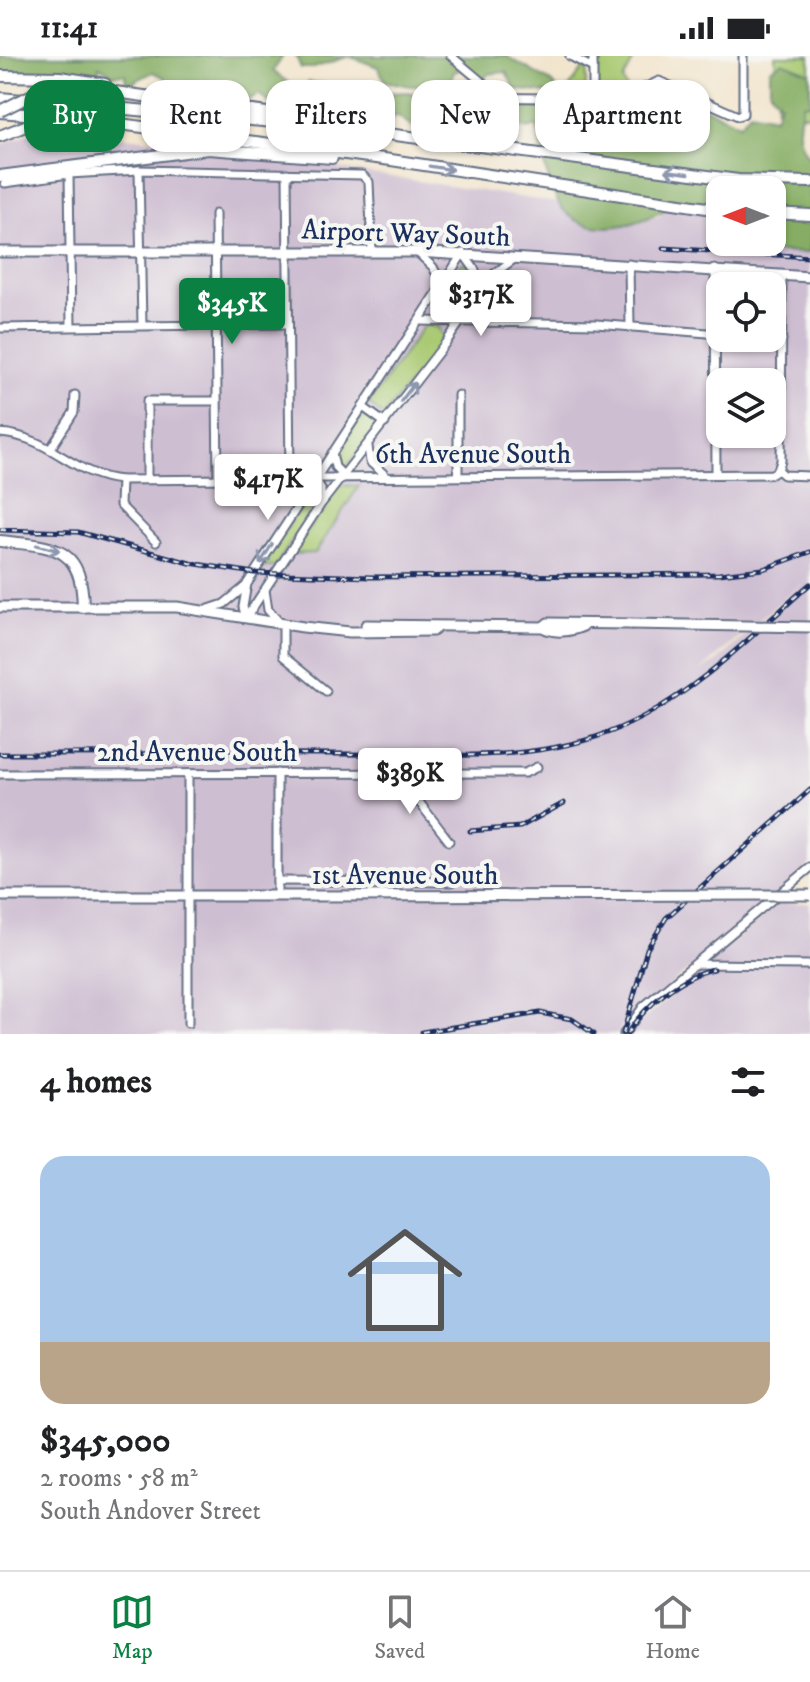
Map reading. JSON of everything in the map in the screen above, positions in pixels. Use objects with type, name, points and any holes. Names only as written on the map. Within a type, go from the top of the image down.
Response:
[{"type":"highway","points":[[0,76],[41,80]]},
{"type":"highway","points":[[125,91],[266,113]]},
{"type":"highway","points":[[0,98],[84,102],[266,120]]},
{"type":"highway","points":[[0,110],[24,99]]},
{"type":"highway","points":[[0,110],[24,114]]},
{"type":"highway","points":[[125,129],[142,126],[706,208]]},
{"type":"highway","points":[[0,136],[24,127]]},
{"type":"highway","points":[[395,135],[738,180],[810,182]]},
{"type":"highway","points":[[3,180],[186,151],[229,149],[391,160]]},
{"type":"highway","points":[[786,214],[810,215]]},
{"type":"highway","points":[[0,541],[49,546],[67,555],[82,578],[83,607]]},
{"type":"main road","name":"Airport Way South","points":[[0,252],[287,250],[463,253],[748,272]]},
{"type":"main road","name":"Airport Way South","points":[[786,275],[810,277]]},
{"type":"main road","points":[[0,607],[204,610],[283,626],[343,628],[393,625],[573,630],[583,626],[631,624],[810,627]]},
{"type":"main road","points":[[365,631],[393,625]]},
{"type":"main road","points":[[343,628],[433,631],[438,627]]},
{"type":"main road","name":"1st Avenue South","points":[[0,896],[810,895]]},
{"type":"street","points":[[451,56],[480,80]]},
{"type":"street","points":[[570,56],[593,68]]},
{"type":"street","points":[[593,56],[593,80]]},
{"type":"street","points":[[710,103],[741,116],[743,56]]},
{"type":"street","points":[[3,180],[139,170],[337,173],[367,178],[372,251]]},
{"type":"street","points":[[139,170],[142,325]]},
{"type":"street","points":[[287,173],[290,477],[302,485],[303,495]]},
{"type":"street","points":[[69,174],[71,326]]},
{"type":"street","points":[[215,214],[218,479]]},
{"type":"street","points":[[417,252],[433,267],[460,322]]},
{"type":"street","points":[[204,610],[224,604],[247,584],[463,253],[475,270],[482,312],[503,323]]},
{"type":"street","points":[[246,618],[321,504],[478,296],[502,266],[519,257]]},
{"type":"street","points":[[629,264],[630,327]]},
{"type":"street","points":[[420,321],[630,327],[706,333]]},
{"type":"street","points":[[436,321],[444,327],[447,341]]},
{"type":"street","points":[[0,328],[288,324]]},
{"type":"street","points":[[716,474],[718,352]]},
{"type":"street","points":[[778,470],[782,352]]},
{"type":"street","points":[[51,448],[74,412],[75,395]]},
{"type":"street","points":[[458,395],[458,474]]},
{"type":"street","points":[[147,479],[147,401],[217,401]]},
{"type":"street","points":[[363,407],[385,423]]},
{"type":"street","name":"6th Avenue South","points":[[0,433],[32,438],[95,475],[121,480],[458,474],[772,474],[778,470],[784,475],[810,476]]},
{"type":"street","points":[[368,444],[372,465],[390,476]]},
{"type":"street","points":[[332,453],[335,467],[344,476]]},
{"type":"street","points":[[315,477],[321,489],[321,504]]},
{"type":"street","points":[[121,480],[120,505],[156,542]]},
{"type":"street","points":[[246,618],[243,607],[247,584]]},
{"type":"street","points":[[265,588],[268,610],[283,626],[283,656],[326,691]]},
{"type":"street","name":"2nd Avenue South","points":[[0,774],[525,773],[537,767]]},
{"type":"street","points":[[396,772],[449,841]]},
{"type":"street","points":[[277,773],[277,896]]},
{"type":"street","points":[[188,774],[188,1023]]},
{"type":"street","points":[[624,1034],[640,1010],[810,868]]},
{"type":"street","name":"1st Avenue South","points":[[277,881],[452,882]]},
{"type":"street","points":[[695,964],[810,965]]},
{"type":"shaded area","points":[[24,136],[24,152],[125,152],[125,137],[141,139],[141,152],[231,152],[558,203],[572,218],[606,226],[636,224],[659,216],[676,202],[706,206],[706,256],[810,253],[810,865],[618,1030],[631,1030],[778,903],[810,903],[810,1034],[0,1034],[0,145]],"holes":[[[801,584],[716,662],[699,672]]]},
{"type":"green space","points":[[0,56],[283,56],[273,71],[285,80],[266,80],[266,100],[259,94],[250,99],[250,80],[165,80],[153,72],[126,86],[125,74],[114,75],[99,66],[98,75],[0,73]]},
{"type":"green space","points":[[296,56],[349,56],[314,68],[301,68]]},
{"type":"green space","points":[[349,56],[506,56],[548,80],[535,80],[535,92],[519,90],[519,80],[510,80],[506,72],[488,74],[484,80],[474,80],[462,69],[454,72],[451,80],[411,80],[410,86],[395,83],[395,80],[384,80],[378,67]]},
{"type":"green space","points":[[597,56],[631,56],[633,61],[623,80],[597,80]]},
{"type":"green space","points":[[775,56],[810,56],[810,114],[777,115]]},
{"type":"green space","points":[[783,62],[810,73],[810,103],[803,104],[799,132],[810,158],[810,210],[786,218],[786,176],[706,176],[706,205],[676,202],[649,218],[599,227],[570,216],[559,204],[542,152],[710,152],[710,110],[740,124],[750,112],[775,117],[780,103],[770,91],[770,69]]},
{"type":"green space","points":[[584,67],[587,69],[586,80],[575,80]]},
{"type":"green space","points":[[395,93],[411,93],[411,125],[396,115]]},
{"type":"green space","points":[[519,102],[535,102],[535,127],[528,129],[519,125]]},
{"type":"green space","points":[[786,223],[810,225],[810,253],[786,252]]},
{"type":"green space","points":[[462,263],[467,263],[471,270],[474,284],[471,297],[460,316],[448,288]]},
{"type":"green space","points":[[424,325],[437,326],[444,338],[437,352],[383,416],[369,404]]},
{"type":"green space","points":[[364,415],[378,426],[344,470],[339,470],[335,454]]},
{"type":"green space","points":[[314,485],[319,496],[316,504],[275,567],[262,567]]},
{"type":"green space","points":[[340,485],[359,486],[315,553],[291,554]]},
{"type":"railway","points":[[663,248],[810,257]]},
{"type":"railway","points":[[0,530],[78,532],[190,563],[254,573],[371,577],[719,574],[763,569],[810,552]]},
{"type":"railway","points":[[0,754],[486,755],[556,747],[622,727],[673,699],[721,663],[810,584]]},
{"type":"railway","points":[[623,1034],[647,949],[666,918],[810,790]]},
{"type":"railway","points":[[470,831],[520,827],[564,803]]},
{"type":"railway","points":[[627,1034],[643,1013],[665,993],[689,978],[714,969]]},
{"type":"railway","points":[[422,1032],[540,1013],[572,1019],[594,1034]]}]
